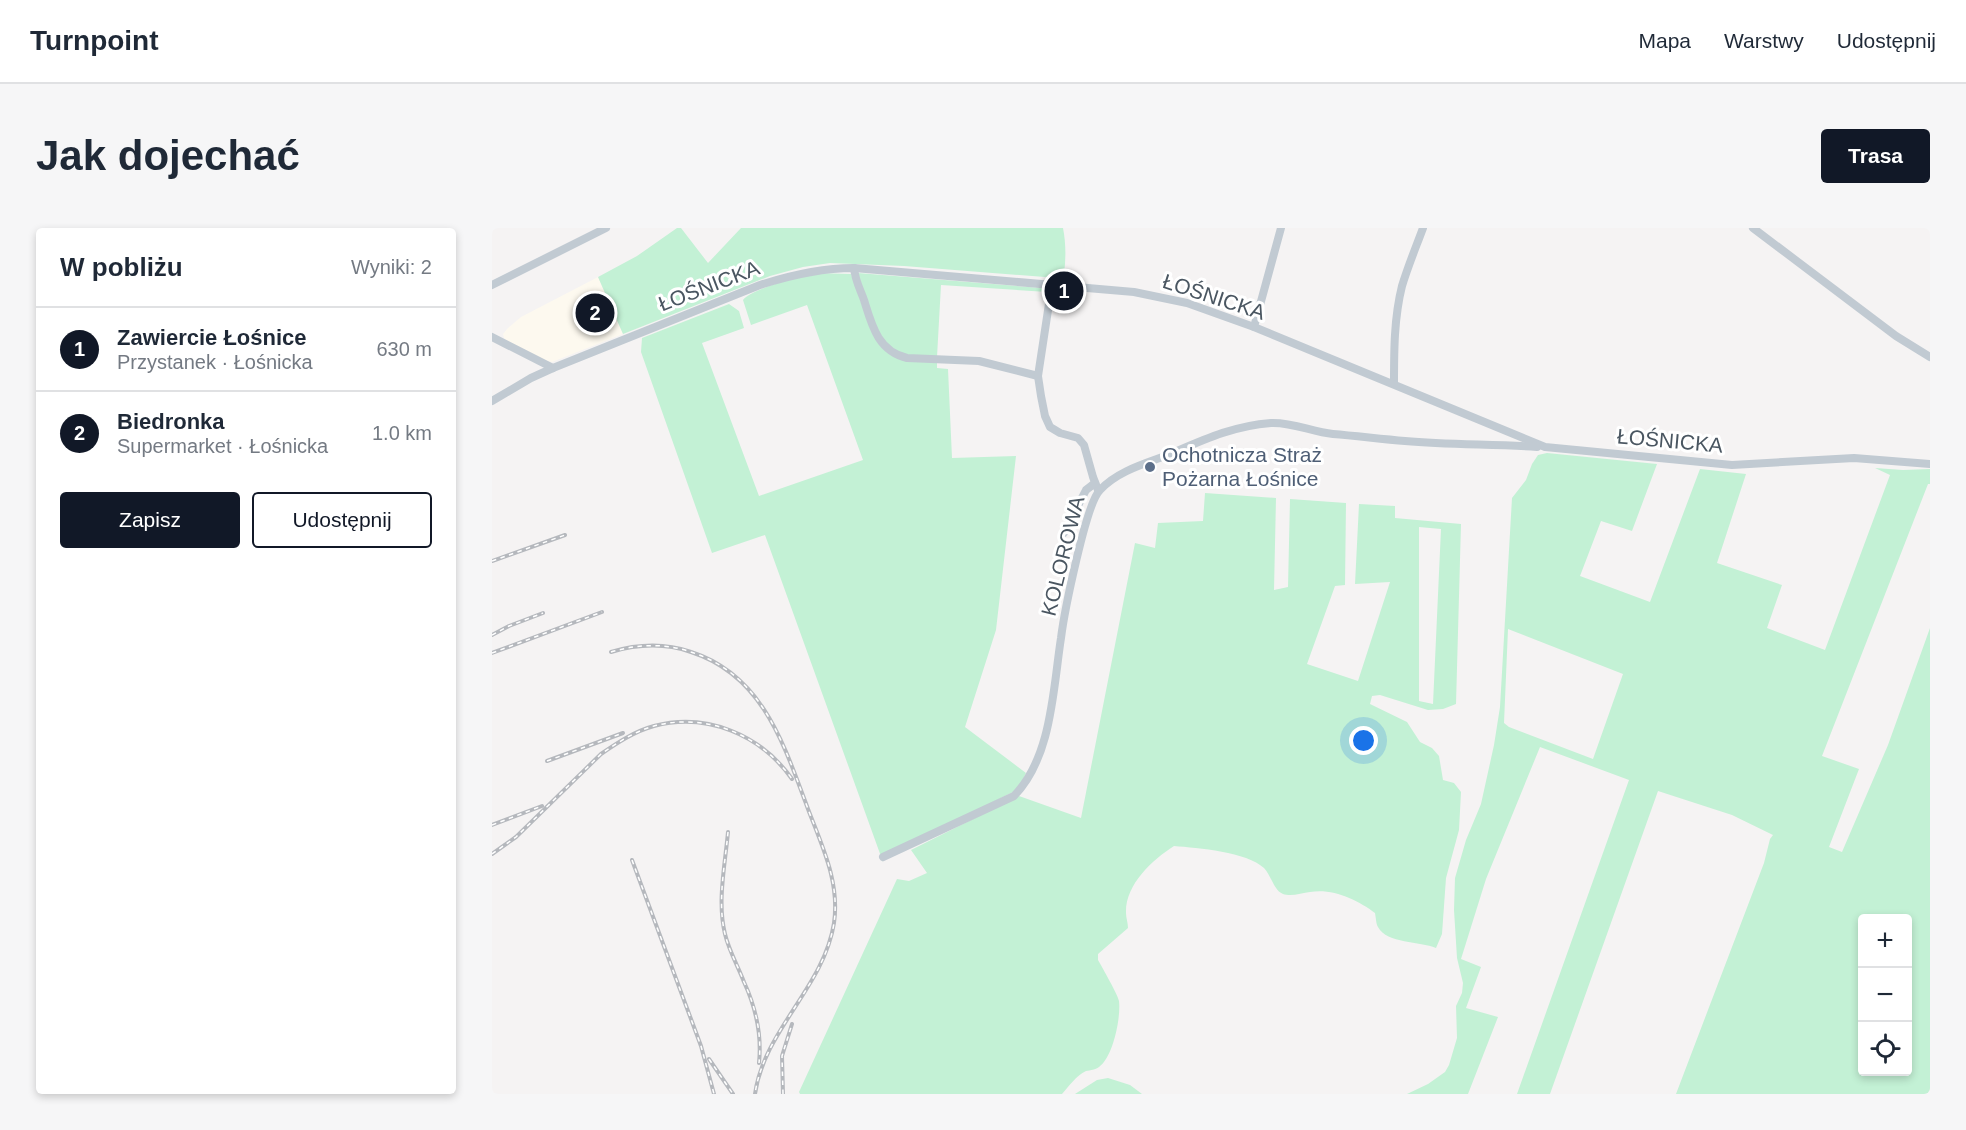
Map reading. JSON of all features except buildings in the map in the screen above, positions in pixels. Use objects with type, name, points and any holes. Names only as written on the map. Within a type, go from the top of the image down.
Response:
[{"type":"street","points":[[492,285],[606,228]]},
{"type":"street","points":[[1254,327],[1281,228]]},
{"type":"street","points":[[1394,384],[1394,343],[1402,286],[1423,228]]},
{"type":"street","points":[[1753,228],[1896,336],[1930,357]]},
{"type":"street","points":[[854,268],[856,283],[873,332],[889,351],[897,356],[979,361],[1038,376]]},
{"type":"street","name":"ŁOŚNICKA","points":[[492,401],[553,368],[760,285],[812,270],[854,268],[1052,284],[1169,298],[1254,327],[1545,447],[1732,465],[1854,458],[1930,464]]},
{"type":"street","points":[[1052,284],[1038,376],[1041,396],[1048,423],[1055,430],[1083,442],[1097,487],[1086,490],[1064,533]]},
{"type":"street","points":[[492,337],[553,368]]},
{"type":"street","name":"KOLOROWA","points":[[884,857],[1014,796],[1023,787],[1047,734],[1061,633],[1085,528],[1097,487],[1135,467],[1223,431],[1251,425],[1289,424],[1323,433],[1407,441],[1545,447]]},
{"type":"shaded area","points":[[598,277],[623,334],[552,362],[543,360],[507,342],[504,338],[503,334],[521,317]]},
{"type":"green space","points":[[677,228],[681,228],[708,263],[741,228],[1063,228],[1065,268],[1064,274],[1045,277],[904,266],[830,263],[803,267],[770,276],[623,334],[598,277],[637,256]]},
{"type":"green space","points":[[816,273],[851,274],[871,330],[889,353],[937,361],[937,368],[948,369],[952,458],[1016,456],[996,630],[965,727],[1026,773],[1020,786],[1013,792],[883,857],[883,862],[765,535],[712,553],[641,352],[642,338],[729,304],[739,311],[744,328],[702,343],[759,496],[863,460],[807,305],[751,325],[743,300],[766,287]]},
{"type":"green space","points":[[858,273],[1041,288],[1047,292],[941,285],[937,357],[910,356],[895,352],[881,338],[871,316]]},
{"type":"green space","points":[[1547,453],[1657,464],[1632,531],[1601,521],[1580,576],[1650,602],[1700,469],[1746,474],[1717,563],[1782,585],[1767,628],[1825,650],[1890,475],[1875,468],[1930,469],[1930,484],[1928,484],[1822,756],[1859,769],[1829,847],[1842,852],[1888,745],[1930,628],[1930,1094],[1676,1094],[1773,835],[1732,815],[1658,791],[1550,1094],[1517,1094],[1629,780],[1540,747],[1486,879],[1461,959],[1481,967],[1466,1008],[1498,1017],[1468,1094],[1407,1094],[1428,1084],[1445,1072],[1457,1038],[1456,1006],[1462,993],[1463,983],[1457,958],[1455,878],[1466,840],[1481,804],[1494,745],[1500,707],[1512,498],[1526,480],[1538,455]],"holes":[[[1508,629],[1623,674],[1593,759],[1509,727],[1504,723]]]},
{"type":"green space","points":[[1205,493],[1276,498],[1274,590],[1288,587],[1290,499],[1346,503],[1345,585],[1335,586],[1307,664],[1358,681],[1390,582],[1355,584],[1359,504],[1395,506],[1395,518],[1461,524],[1456,704],[1443,709],[1428,710],[1380,695],[1372,696],[1370,704],[1407,722],[1420,742],[1432,748],[1439,756],[1443,780],[1454,783],[1461,792],[1459,830],[1446,878],[1442,934],[1436,948],[1396,939],[1382,932],[1376,923],[1375,913],[1345,896],[1319,891],[1286,895],[1277,890],[1264,868],[1246,858],[1222,852],[1174,846],[1157,858],[1141,874],[1127,903],[1128,928],[1098,954],[1098,960],[1119,1001],[1117,1027],[1108,1055],[1099,1067],[1082,1073],[1062,1094],[800,1094],[897,879],[909,881],[927,873],[911,850],[1019,796],[1081,818],[1135,543],[1155,548],[1158,523],[1203,521]],"holes":[[[1419,527],[1441,529],[1433,704],[1419,701]]]},
{"type":"green space","points":[[1108,1078],[1130,1085],[1142,1094],[1075,1094],[1097,1080]]},
{"type":"railway","points":[[492,561],[565,535]]},
{"type":"railway","points":[[492,653],[602,612]]},
{"type":"railway","points":[[492,635],[543,613]]},
{"type":"railway","points":[[611,652],[641,646],[671,647],[691,652],[716,663],[736,677],[768,715],[790,761],[824,851],[832,879],[835,908],[828,946],[819,968],[770,1049],[755,1094]]},
{"type":"railway","points":[[492,854],[516,837],[601,754],[633,734],[654,726],[674,722],[694,722],[731,731],[765,750],[792,779]]},
{"type":"railway","points":[[547,761],[623,733]]},
{"type":"railway","points":[[492,825],[542,806]]},
{"type":"railway","points":[[728,832],[722,883],[723,922],[729,946],[755,1011],[760,1042],[759,1063]]},
{"type":"railway","points":[[632,860],[701,1046],[714,1094]]},
{"type":"railway","points":[[783,1094],[782,1056],[792,1024]]},
{"type":"railway","points":[[709,1059],[733,1094]]},
{"type":"place","name":"Zawiercie Łośnice","points":[[1064,291]]},
{"type":"place","name":"Biedronka","points":[[595,313]]},
{"type":"place","name":"Ochotnicza Straż Pożarna Łośnice","points":[[1150,467]]}]
